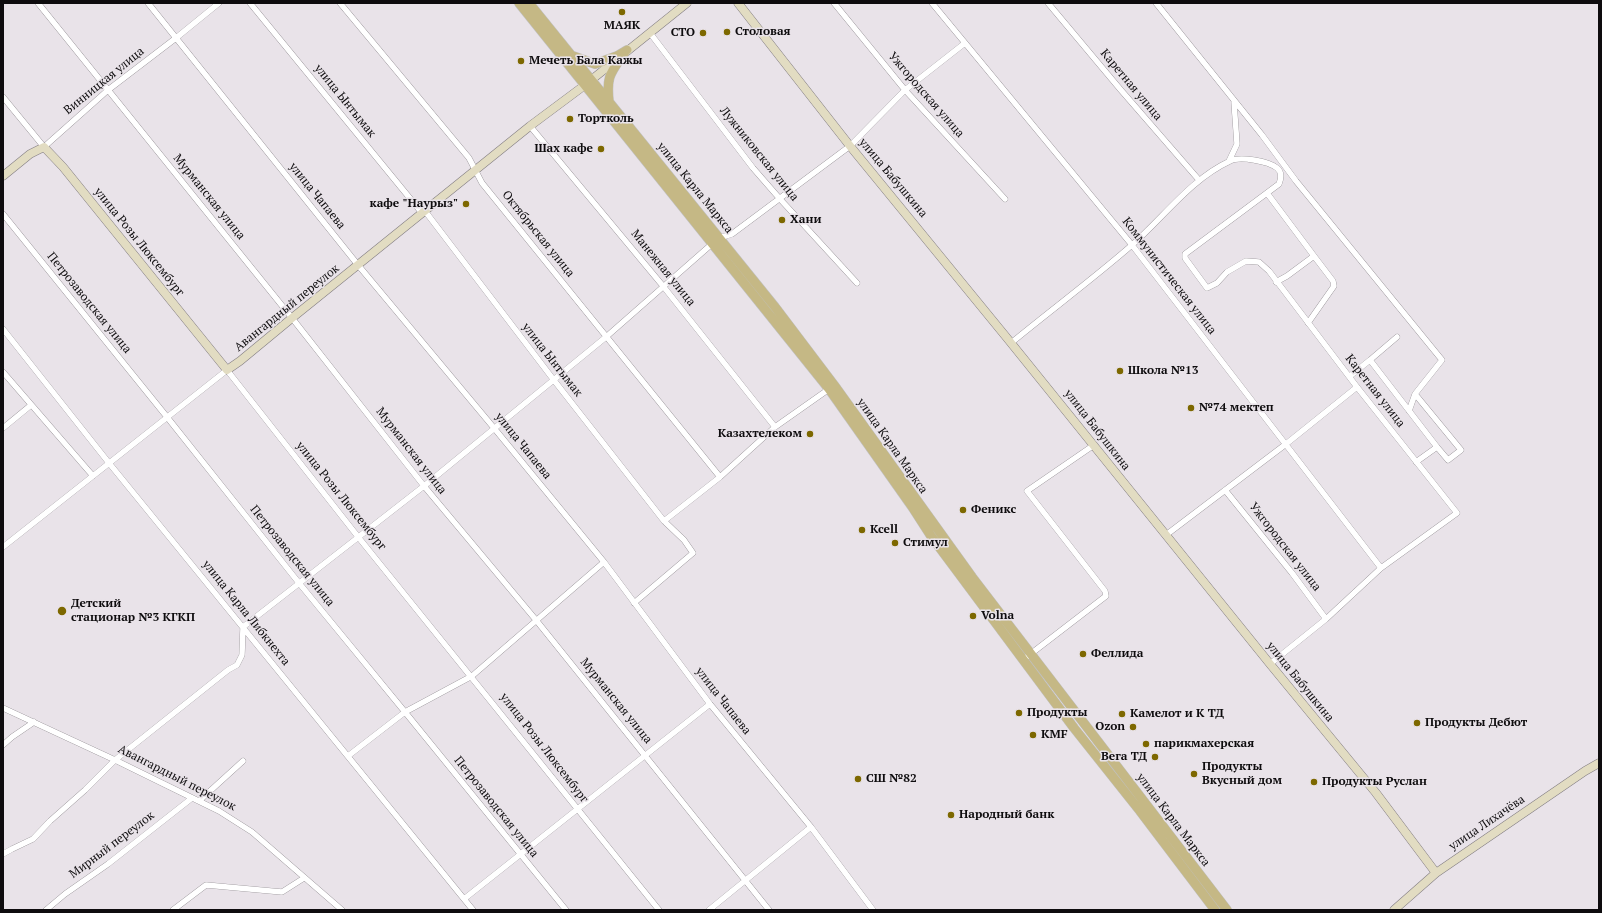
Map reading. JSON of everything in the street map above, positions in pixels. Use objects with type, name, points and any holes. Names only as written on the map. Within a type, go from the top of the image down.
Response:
[{"type":"main road","name":"улица Карла Маркса","points":[[519,3],[588,82],[716,240],[775,307],[830,379],[940,533],[1226,910]]},
{"type":"main road","name":"улица Карла Маркса","points":[[529,3],[571,55],[588,82],[609,102],[829,389],[931,536],[1074,728],[1140,811],[1214,910]]},
{"type":"main road","points":[[571,55],[595,64],[627,50]]},
{"type":"main road","points":[[609,102],[607,88],[608,78],[627,50]]},
{"type":"street","name":"Мурманская улица","points":[[38,3],[292,318],[424,486],[536,620],[646,755],[745,881],[770,910]]},
{"type":"street","name":"улица Чапаева","points":[[148,3],[358,265],[604,562],[710,704],[811,827],[873,910]]},
{"type":"street","name":"Винницкая улица","points":[[3,176],[30,154],[44,147],[108,90],[219,3]]},
{"type":"street","name":"улица Ынтымак","points":[[250,3],[424,212],[664,520],[684,540],[693,553],[634,603]]},
{"type":"street","name":"Октябрьская улица","points":[[340,3],[469,158],[482,183],[720,478]]},
{"type":"street","name":"Авангардный переулок","points":[[3,547],[240,361],[530,126],[687,3]]},
{"type":"street","name":"улица Бабушкина","points":[[738,3],[850,146],[1012,343],[1270,664],[1376,793],[1436,873]]},
{"type":"street","name":"Ужгородская улица","points":[[834,3],[905,90],[1004,199]]},
{"type":"street","name":"Коммунистическая улица","points":[[932,3],[1132,245],[1381,568]]},
{"type":"street","name":"Каретная улица","points":[[1048,3],[1199,180]]},
{"type":"street","points":[[1156,3],[1388,296],[1416,326],[1442,360],[1415,394],[1409,411]]},
{"type":"street","name":"Лужниковская улица","points":[[650,33],[754,168],[780,199],[857,283]]},
{"type":"street","points":[[3,854],[33,839],[115,760],[228,670],[237,666],[242,655],[243,627],[424,486],[606,337],[716,240],[732,234],[850,146],[905,90],[965,43]]},
{"type":"street","name":"улица Розы Люксембург","points":[[3,97],[44,147],[63,167],[227,370],[359,538],[472,676],[659,910]]},
{"type":"street","points":[[1229,161],[1237,144],[1234,101]]},
{"type":"street","name":"Манежная улица","points":[[530,126],[663,286],[775,427]]},
{"type":"street","points":[[1012,343],[1132,245],[1199,180],[1229,161],[1242,158],[1263,162],[1276,167],[1279,171],[1281,179],[1279,184],[1267,192],[1333,281],[1334,286],[1308,323]]},
{"type":"street","points":[[1279,171],[1285,167]]},
{"type":"street","name":"Каретная улица","points":[[1267,192],[1184,255],[1207,288],[1217,284],[1227,272],[1246,261],[1259,262],[1269,271],[1357,387],[1456,513],[1381,568]]},
{"type":"street","name":"Петрозаводская улица","points":[[3,214],[167,417],[299,584],[566,910]]},
{"type":"street","points":[[1276,282],[1287,276],[1314,256]]},
{"type":"street","name":"улица Карла Либкнехта","points":[[3,329],[109,464],[473,910]]},
{"type":"street","points":[[1350,376],[1397,337]]},
{"type":"street","points":[[1370,360],[1448,460],[1461,450],[1415,394]]},
{"type":"street","points":[[3,372],[93,476]]},
{"type":"street","points":[[1166,535],[1286,444],[1357,387]]},
{"type":"street","points":[[664,520],[720,478],[775,427],[829,389]]},
{"type":"street","points":[[3,428],[31,405]]},
{"type":"street","points":[[1023,659],[1051,637],[1078,619],[1107,594],[1027,492],[1094,445]]},
{"type":"street","points":[[1416,462],[1437,447]]},
{"type":"street","name":"Ужгородская улица","points":[[1225,490],[1292,573],[1326,619]]},
{"type":"street","points":[[348,756],[405,712],[472,676],[604,562]]},
{"type":"street","points":[[1270,664],[1326,619],[1381,568]]},
{"type":"street","points":[[464,899],[710,704]]},
{"type":"street","name":"Авангардный переулок","points":[[3,708],[115,760],[219,811],[252,832],[342,910]]},
{"type":"street","points":[[3,745],[34,722]]},
{"type":"street","points":[[199,801],[243,761]]},
{"type":"street","name":"улица Лихачёва","points":[[1394,910],[1436,873],[1585,771],[1599,763]]},
{"type":"street","name":"Мирный переулок","points":[[46,910],[65,894],[108,864],[192,798]]},
{"type":"street","points":[[709,910],[811,827]]},
{"type":"street","points":[[173,910],[206,885],[285,892],[304,878]]},
{"type":"place","name":"МАЯК","points":[[622,12]]},
{"type":"place","name":"Столовая","points":[[727,32]]},
{"type":"place","name":"СТО","points":[[703,33]]},
{"type":"place","name":"Мечеть Бала Кажы","points":[[521,61]]},
{"type":"place","name":"Тортколь","points":[[570,119]]},
{"type":"place","name":"Шах кафе","points":[[601,149]]},
{"type":"place","name":"кафе \"Наурыз\"","points":[[466,204]]},
{"type":"place","name":"Хани","points":[[782,220]]},
{"type":"place","name":"Школа №13","points":[[1120,371]]},
{"type":"place","name":"№74 мектеп","points":[[1191,408]]},
{"type":"place","name":"Казахтелеком","points":[[810,434]]},
{"type":"place","name":"Феникс","points":[[963,510]]},
{"type":"place","name":"Kcell","points":[[862,530]]},
{"type":"place","name":"Стимул","points":[[895,543]]},
{"type":"place","name":"Детский стационар №3 КГКП","points":[[62,611]]},
{"type":"place","name":"Volna","points":[[973,616]]},
{"type":"place","name":"Феллида","points":[[1083,654]]},
{"type":"place","name":"Продукты","points":[[1019,713]]},
{"type":"place","name":"Камелот и К ТД","points":[[1122,714]]},
{"type":"place","name":"Продукты Дебют","points":[[1417,723]]},
{"type":"place","name":"Ozon","points":[[1133,727]]},
{"type":"place","name":"KMF","points":[[1033,735]]},
{"type":"place","name":"парикмахерская","points":[[1146,744]]},
{"type":"place","name":"Вега ТД","points":[[1155,757]]},
{"type":"place","name":"Продукты Вкусный дом","points":[[1194,774]]},
{"type":"place","name":"СШ №82","points":[[858,779]]},
{"type":"place","name":"Продукты Руслан","points":[[1314,782]]},
{"type":"place","name":"Народный банк","points":[[951,815]]}]
